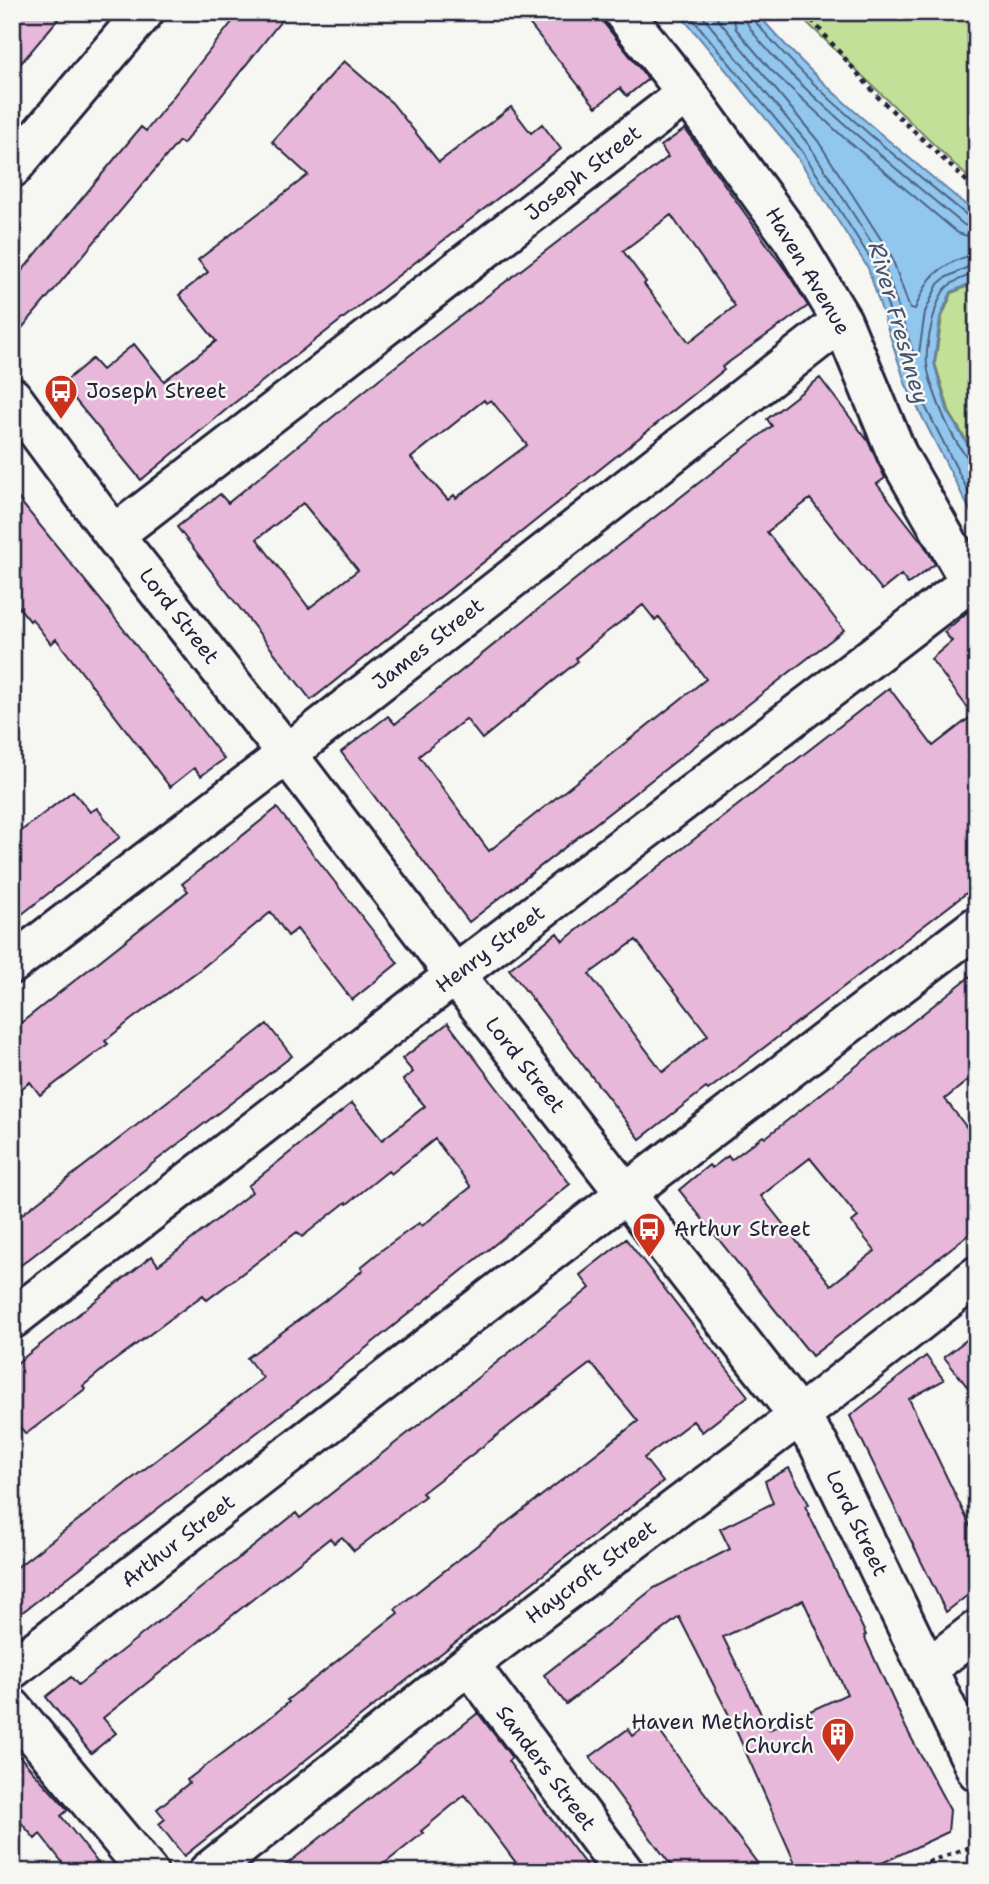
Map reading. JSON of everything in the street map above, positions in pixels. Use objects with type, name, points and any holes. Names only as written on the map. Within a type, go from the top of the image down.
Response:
[{"type":"street","points":[[12,168],[144,12]]},
{"type":"street","name":"Haven Avenue","points":[[623,12],[687,93],[792,238],[842,321],[897,454],[973,585]]},
{"type":"street","name":"Joseph Street","points":[[114,535],[687,93]]},
{"type":"street","name":"James Street","points":[[12,964],[287,754],[842,321]]},
{"type":"street","name":"Lord Street","points":[[12,397],[114,535],[287,754],[455,975],[799,1416],[819,1445],[977,1772]]},
{"type":"street","name":"Henry Street","points":[[12,1319],[455,975],[973,585]]},
{"type":"street","name":"Arthur Street","points":[[12,1669],[625,1194],[977,926]]},
{"type":"street","name":"Haycroft Street","points":[[208,1872],[468,1664],[799,1416],[977,1276]]},
{"type":"street","points":[[927,1669],[977,1630]]},
{"type":"street","name":"Sanders Street","points":[[468,1664],[624,1872]]},
{"type":"street","points":[[12,1708],[148,1872]]},
{"type":"path","points":[[805,12],[878,97],[977,191]]},
{"type":"path","points":[[900,1872],[977,1845]]},
{"type":"green space","points":[[796,12],[977,12],[977,186]]},
{"type":"green space","points":[[977,282],[977,458],[950,413],[935,363],[942,317],[952,293]]},
{"type":"water","name":"River Freshney","points":[[678,12],[756,12],[834,93],[977,214],[977,280],[951,292],[940,317],[934,363],[948,413],[977,460],[977,524],[906,385],[868,268],[796,155]]},
{"type":"building","points":[[12,12],[64,12],[12,74]]},
{"type":"building","points":[[240,12],[288,12],[183,144],[179,141],[12,340],[12,283],[141,127],[146,131]]},
{"type":"building","points":[[520,12],[595,12],[648,79],[627,96],[620,88],[596,107]]},
{"type":"building","points":[[344,61],[392,103],[439,162],[511,107],[531,133],[542,124],[561,149],[233,404],[141,480],[62,384],[92,359],[102,370],[134,344],[164,381],[216,341],[179,295],[208,272],[198,260],[308,175],[272,142]]},
{"type":"building","points":[[685,129],[808,306],[722,367],[724,370],[311,700],[177,527],[220,494],[228,503],[379,379],[668,157],[661,146]],"holes":[[[671,215],[735,306],[689,342],[644,284],[646,282],[623,251]],[[484,400],[486,403],[491,400],[527,445],[456,498],[454,495],[448,500],[411,458]],[[303,503],[358,570],[309,608],[257,539]]]},
{"type":"building","points":[[820,378],[868,441],[885,478],[877,484],[924,545],[935,564],[908,584],[901,575],[882,590],[810,499],[767,532],[844,630],[469,922],[341,752],[388,716],[395,724],[772,426],[767,419]],"holes":[[[643,605],[655,620],[659,617],[706,679],[489,851],[419,756],[466,719],[482,739],[578,661],[576,658],[603,635]]]},
{"type":"building","points":[[12,491],[224,759],[201,776],[194,768],[170,787],[56,639],[51,644],[12,599]]},
{"type":"building","points":[[971,609],[977,609],[977,885],[640,1139],[509,969],[557,933],[563,941],[889,688],[933,746],[973,715],[931,659],[952,641],[944,632]],"holes":[[[636,940],[708,1035],[663,1072],[589,974]]]},
{"type":"building","points":[[73,791],[90,812],[97,808],[120,837],[12,922],[12,838]]},
{"type":"building","points":[[277,808],[398,963],[352,1000],[297,929],[288,936],[271,912],[202,968],[132,1019],[105,1041],[108,1044],[40,1095],[30,1082],[12,1096],[12,1030],[188,891],[182,884]]},
{"type":"building","points":[[977,971],[977,1073],[945,1099],[977,1141],[977,1228],[812,1356],[679,1190],[709,1165],[712,1168],[728,1156],[731,1160],[763,1136],[765,1138]],"holes":[[[810,1158],[858,1217],[852,1222],[875,1251],[831,1285],[761,1196]]]},
{"type":"building","points":[[448,1023],[570,1184],[331,1376],[12,1620],[12,1571],[263,1378],[247,1358],[334,1294],[383,1249],[419,1223],[422,1226],[471,1187],[435,1139],[391,1174],[388,1171],[302,1237],[297,1232],[207,1300],[203,1295],[107,1366],[83,1386],[85,1389],[26,1434],[12,1418],[12,1367],[152,1256],[158,1265],[182,1247],[252,1192],[248,1186],[352,1103],[382,1140],[425,1106],[403,1080],[413,1072],[402,1059]]},
{"type":"building","points":[[267,1024],[292,1056],[12,1272],[12,1222]]},
{"type":"building","points":[[626,1239],[748,1396],[702,1432],[693,1421],[644,1458],[663,1482],[184,1856],[159,1824],[165,1819],[157,1809],[189,1783],[187,1780],[267,1720],[289,1702],[287,1700],[398,1613],[395,1609],[638,1421],[591,1363],[422,1493],[425,1496],[354,1551],[342,1537],[334,1543],[330,1538],[103,1718],[116,1733],[91,1753],[46,1697],[71,1677],[78,1685],[296,1513],[300,1518],[417,1426],[590,1288],[580,1275]]},
{"type":"building","points":[[977,1332],[977,1399],[944,1357]]},
{"type":"building","points":[[926,1356],[944,1380],[909,1399],[977,1540],[977,1588],[946,1612],[850,1416]]},
{"type":"building","points":[[789,1468],[809,1504],[805,1506],[866,1635],[864,1636],[906,1728],[950,1810],[948,1832],[863,1872],[799,1872],[731,1719],[679,1617],[566,1704],[544,1675],[654,1588],[730,1549],[720,1529],[773,1503],[765,1481]],"holes":[[[803,1600],[847,1694],[769,1730],[723,1637]]]},
{"type":"building","points":[[478,1713],[512,1758],[508,1761],[591,1872],[523,1872],[465,1795],[374,1872],[277,1872]]},
{"type":"building","points":[[652,1721],[764,1872],[676,1872],[590,1757],[628,1729],[633,1736]]},
{"type":"building","points":[[12,1748],[68,1810],[61,1816],[105,1872],[70,1872],[40,1834],[35,1839],[12,1812]]},
{"type":"place","name":"Joseph Street","points":[[61,421]]},
{"type":"place","name":"Arthur Street","points":[[649,1259]]},
{"type":"place","name":"Haven Methordist Church","points":[[838,1764]]}]
